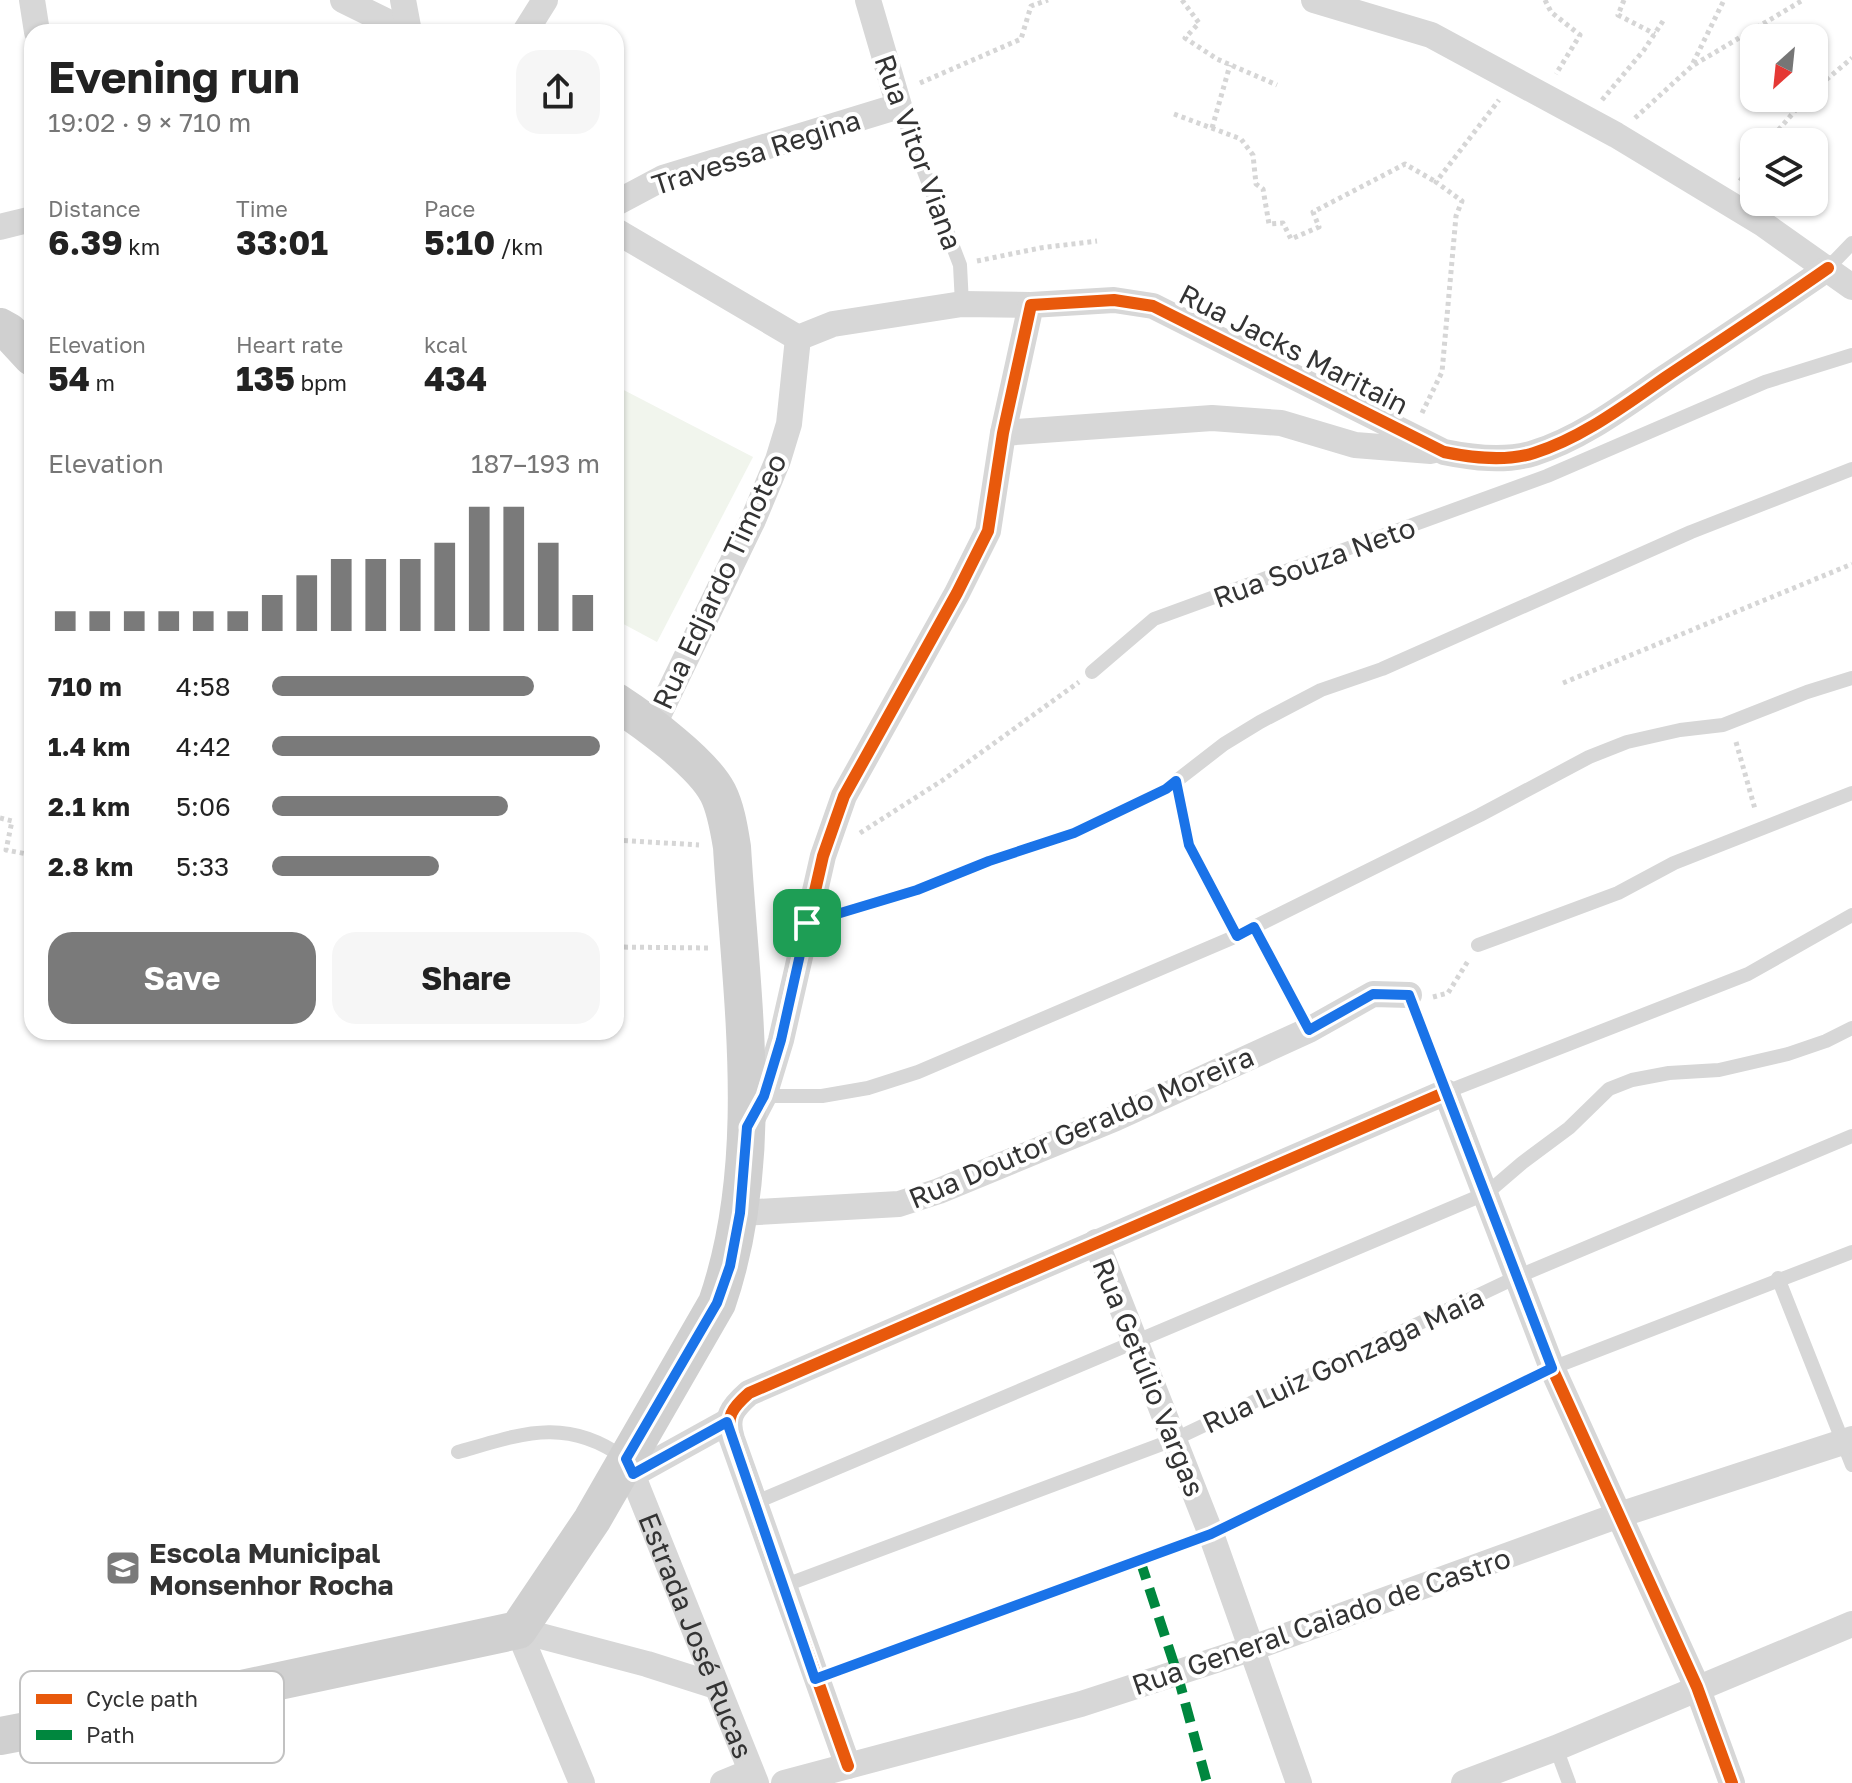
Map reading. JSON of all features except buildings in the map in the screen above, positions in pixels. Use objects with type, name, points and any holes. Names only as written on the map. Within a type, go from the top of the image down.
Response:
[{"type":"street","points":[[32,0],[36,24]]},
{"type":"street","points":[[343,0],[392,24]]},
{"type":"street","points":[[403,0],[407,24]]},
{"type":"street","points":[[530,24],[545,0]]},
{"type":"street","name":"Rua Vitor Viana","points":[[868,0],[897,100]]},
{"type":"street","points":[[1314,0],[1431,35],[1616,135],[1763,224],[1852,287]]},
{"type":"street","name":"Travessa Regina","points":[[624,199],[663,178],[897,100]]},
{"type":"street","points":[[0,227],[24,221]]},
{"type":"street","points":[[518,1630],[630,1466],[717,1303],[730,1266],[755,1112],[781,1040],[823,856],[844,796],[950,607],[988,531],[1003,433],[1031,305],[962,304],[833,324],[798,338],[624,236]]},
{"type":"street","name":"Rua Jacks Maritain","points":[[1031,305],[1114,300],[1153,306],[1444,452],[1494,459],[1534,453],[1567,440],[1616,411],[1828,268]]},
{"type":"street","points":[[0,327],[24,348]]},
{"type":"street","name":"Rua Edjardo Timoteo","points":[[653,726],[753,520],[778,460],[789,424],[798,338]]},
{"type":"street","points":[[1003,433],[1212,418],[1281,423],[1355,445],[1444,452]]},
{"type":"street","points":[[624,707],[653,726],[704,774],[718,792],[728,822],[755,1112]]},
{"type":"street","name":"Rua Doutor Geraldo Moreira","points":[[740,1213],[899,1204],[939,1191],[1116,1118],[1309,1030],[1373,994],[1409,995]]},
{"type":"street","points":[[848,1766],[730,1431],[733,1408],[749,1393],[1446,1092],[1552,1368],[1697,1687],[1732,1783]]},
{"type":"street","name":"Rua Getúlio Vargas","points":[[1096,1242],[1211,1534],[1299,1783]]},
{"type":"street","points":[[630,1466],[730,1431]]},
{"type":"street","name":"Rua General Caiado de Castro","points":[[784,1783],[1081,1704],[1250,1649],[1619,1515],[1849,1449]]},
{"type":"street","name":"Estrada José Rucas","points":[[630,1466],[753,1778]]},
{"type":"street","points":[[1464,1783],[1556,1748],[1852,1624]]},
{"type":"street","points":[[518,1630],[582,1783]]},
{"type":"street","points":[[284,1680],[518,1630],[716,1686]]},
{"type":"street","points":[[0,1736],[20,1732]]},
{"type":"street","points":[[723,1783],[753,1778]]},
{"type":"lane","name":"Rua Vitor Viana","points":[[897,100],[960,265],[962,304]]},
{"type":"lane","points":[[1828,268],[1852,243]]},
{"type":"lane","name":"Rua Souza Neto","points":[[1092,672],[1154,619],[1547,476],[1765,382],[1852,355]]},
{"type":"lane","points":[[807,923],[917,890],[989,861],[1074,833],[1166,789],[1248,729],[1321,690],[1382,669],[1691,532],[1852,469]]},
{"type":"lane","points":[[755,1112],[868,1088],[918,1072],[1111,992],[1237,936],[1589,757],[1627,742],[1731,723],[1807,692],[1852,678]]},
{"type":"lane","points":[[1478,945],[1618,893],[1674,863],[1852,793]]},
{"type":"lane","points":[[1446,1092],[1748,974],[1852,915]]},
{"type":"lane","points":[[754,1503],[1487,1193],[1569,1128],[1609,1089],[1632,1080],[1669,1073],[1719,1070],[1788,1054],[1852,1028]]},
{"type":"lane","name":"Rua Luiz Gonzaga Maia","points":[[783,1586],[1173,1440],[1519,1276],[1852,1136]]},
{"type":"lane","points":[[815,1679],[1211,1534],[1552,1368],[1778,1278],[1852,1252]]},
{"type":"lane","points":[[1778,1278],[1849,1449]]},
{"type":"lane","points":[[458,1452],[523,1433],[548,1430],[569,1432],[593,1440],[630,1466]]},
{"type":"lane","points":[[1556,1748],[1569,1783]]},
{"type":"path","points":[[897,100],[1021,39],[1031,6],[1048,0]]},
{"type":"path","points":[[1182,0],[1199,23],[1185,38],[1230,65],[1277,85]]},
{"type":"path","points":[[1543,95],[1580,35],[1551,12],[1545,0]]},
{"type":"path","points":[[1624,0],[1618,15],[1655,34]]},
{"type":"path","points":[[1692,66],[1724,0]]},
{"type":"path","points":[[1616,135],[1692,66],[1803,0]]},
{"type":"path","points":[[1586,119],[1663,21]]},
{"type":"path","points":[[1828,78],[1852,58]]},
{"type":"path","points":[[1212,128],[1230,65]]},
{"type":"path","points":[[1436,182],[1504,93]]},
{"type":"path","points":[[1778,128],[1792,112]]},
{"type":"path","points":[[1174,114],[1241,139],[1253,155],[1256,184],[1263,189],[1269,224],[1283,223],[1291,239],[1319,227],[1313,212],[1405,164],[1462,201],[1456,216],[1442,372],[1411,435]]},
{"type":"path","points":[[960,265],[1040,248],[1097,241]]},
{"type":"path","points":[[1563,683],[1852,564]]},
{"type":"path","points":[[823,856],[943,780],[1092,672]]},
{"type":"path","points":[[1731,723],[1761,829]]},
{"type":"path","points":[[1176,781],[1189,845],[1237,936]]},
{"type":"path","points":[[0,818],[12,821],[6,850],[24,853]]},
{"type":"path","points":[[624,840],[732,847]]},
{"type":"path","points":[[1254,927],[1309,1030]]},
{"type":"path","points":[[1409,995],[1422,1000],[1448,993],[1478,945]]},
{"type":"path","points":[[624,947],[738,948]]},
{"type":"path","points":[[1409,995],[1446,1092]]},
{"type":"shaded area","points":[[624,390],[753,457],[657,642],[624,624]]},
{"type":"marked path","points":[[1140,1560],[1177,1673],[1207,1783]]},
{"type":"cycle path","points":[[747,1127],[764,1096],[781,1040],[823,856],[844,796],[988,531],[1003,433],[1031,305],[1114,300],[1153,306],[1444,452],[1500,458],[1534,453],[1586,430],[1828,268]]},
{"type":"cycle path","points":[[848,1766],[732,1439],[729,1425],[738,1403],[749,1393],[1446,1092],[1552,1368],[1697,1687],[1732,1783]]},
{"type":"place","name":"Escola Municipal Monsenhor Rocha","points":[[123,1568]]},
{"type":"route","points":[[1176,781],[1189,845],[1237,936],[1254,927],[1309,1030],[1373,994],[1409,995],[1552,1368],[1211,1534],[815,1679],[727,1422],[633,1474],[626,1459],[717,1303],[730,1266],[740,1213],[747,1127],[764,1096],[781,1040],[807,923],[917,890],[989,861],[1074,833],[1166,789],[1176,781]]}]
